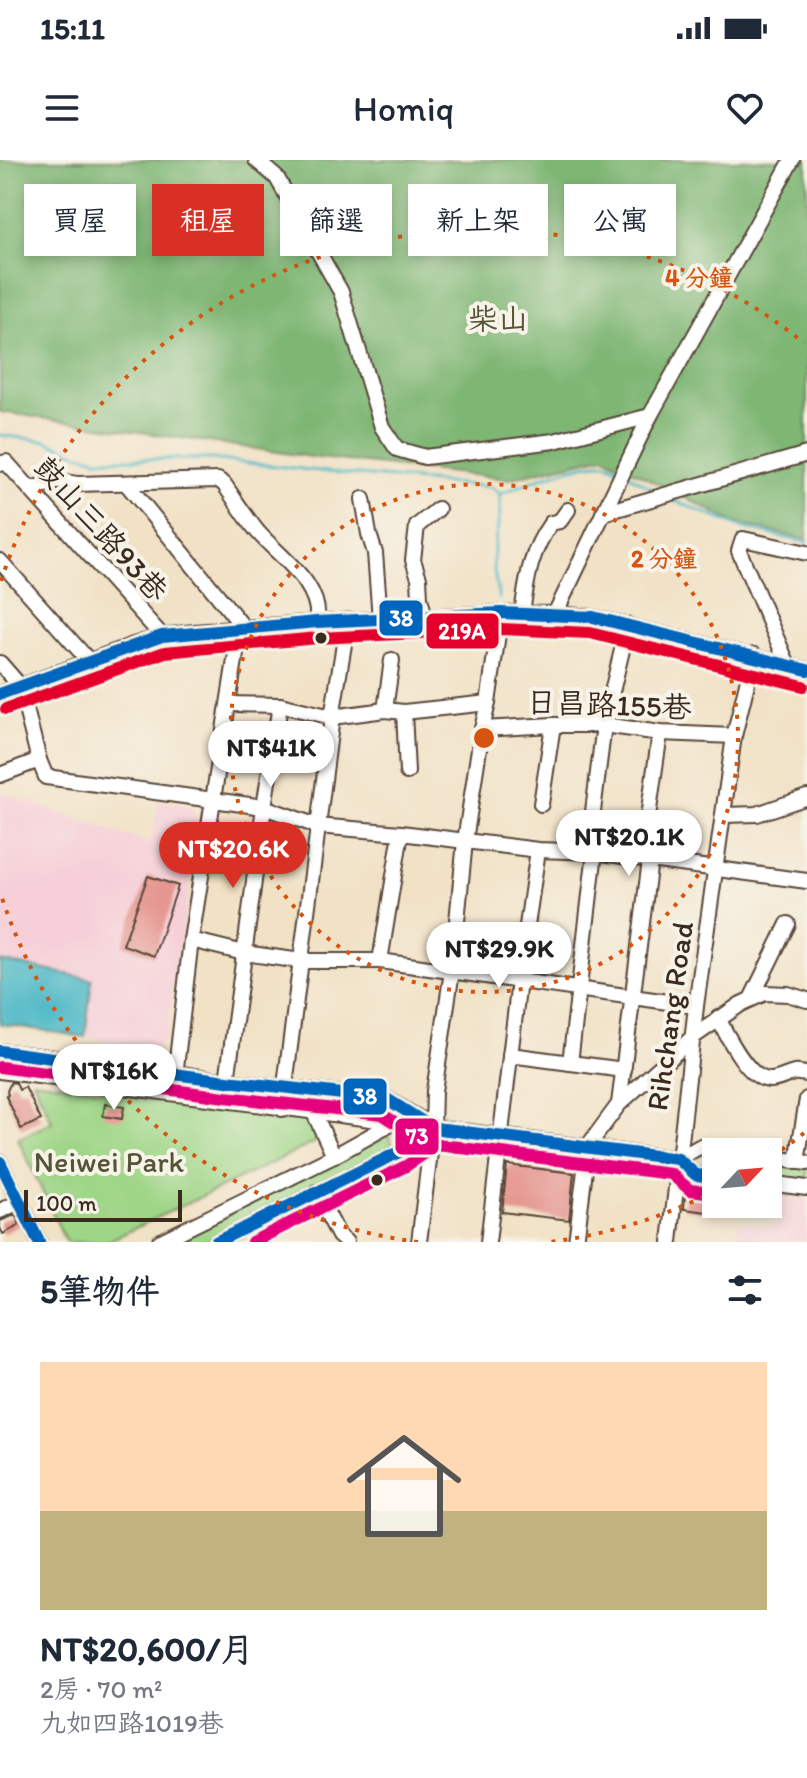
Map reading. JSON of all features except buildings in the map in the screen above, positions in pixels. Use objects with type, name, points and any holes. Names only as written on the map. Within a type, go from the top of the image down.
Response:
[{"type":"street","points":[[256,160],[277,178],[341,292],[382,427],[397,449],[425,457],[554,441],[650,416]]},
{"type":"street","points":[[555,614],[650,416],[792,162]]},
{"type":"street","points":[[603,513],[807,454]]},
{"type":"street","name":"鼓山三路93巷","points":[[0,464],[6,462],[162,636]]},
{"type":"street","points":[[30,489],[60,481],[77,484],[218,480],[257,530],[305,580],[317,603],[317,622]]},
{"type":"street","points":[[126,483],[242,628],[191,940],[173,1093]]},
{"type":"street","points":[[363,499],[375,553],[380,619]]},
{"type":"street","points":[[425,617],[413,560],[417,526],[438,509]]},
{"type":"street","points":[[522,613],[528,571],[539,541],[551,523],[560,521],[568,510]]},
{"type":"street","points":[[788,665],[739,551],[743,539],[807,553]]},
{"type":"street","points":[[0,561],[89,661]]},
{"type":"street","points":[[419,1242],[465,841],[501,613]]},
{"type":"street","points":[[0,694],[162,636],[317,622],[501,613],[593,617],[807,670]]},
{"type":"street","points":[[282,1109],[317,826],[348,620]]},
{"type":"street","points":[[592,819],[604,725],[628,625]]},
{"type":"street","name":"Rihchang Road","points":[[670,1242],[696,1006],[734,736],[754,655]]},
{"type":"street","points":[[385,710],[392,660]]},
{"type":"street","points":[[0,663],[20,686],[46,777],[264,807],[317,826],[538,850],[595,852],[807,881]]},
{"type":"street","points":[[229,704],[280,705],[332,717],[488,703]]},
{"type":"street","points":[[227,1081],[280,705]]},
{"type":"street","points":[[404,712],[407,772]]},
{"type":"street","points":[[541,804],[553,725]]},
{"type":"street","name":"日昌路155巷","points":[[482,729],[604,725],[660,733],[734,736]]},
{"type":"street","points":[[646,831],[660,733]]},
{"type":"street","points":[[0,775],[39,760]]},
{"type":"street","points":[[724,815],[757,814],[807,797]]},
{"type":"street","points":[[380,961],[401,833]]},
{"type":"street","points":[[488,1242],[538,850]]},
{"type":"street","points":[[570,1063],[595,852]]},
{"type":"street","points":[[619,1104],[650,860]]},
{"type":"street","points":[[752,997],[788,924]]},
{"type":"street","points":[[191,940],[244,953],[301,961],[380,961],[696,1006]]},
{"type":"street","points":[[576,1242],[588,1146],[619,1104],[693,1037],[752,997],[765,993],[788,994],[807,1000]]},
{"type":"street","points":[[718,1018],[735,1049],[754,1074],[764,1080],[779,1080],[794,1073],[807,1074]]},
{"type":"street","points":[[0,1051],[387,1099],[433,1128]]},
{"type":"street","points":[[510,1055],[624,1070]]},
{"type":"street","points":[[0,1071],[678,1159],[696,1175],[702,1176]]},
{"type":"street","points":[[782,1159],[802,1162],[807,1099]]},
{"type":"street","points":[[314,1113],[334,1156]]},
{"type":"street","points":[[159,1242],[334,1156],[393,1123]]},
{"type":"street","points":[[216,1242],[233,1238],[316,1192],[399,1152],[433,1128]]},
{"type":"street","points":[[678,1159],[702,1147]]},
{"type":"street","points":[[0,1162],[39,1242]]},
{"type":"street","points":[[782,1185],[807,1188]]},
{"type":"street","points":[[316,1192],[339,1236],[346,1242]]},
{"type":"street","points":[[0,1211],[19,1202]]},
{"type":"shaded area","points":[[0,792],[150,844],[159,801],[190,806],[199,823],[165,1041],[152,1049],[85,1037],[92,979],[0,961]]},
{"type":"shaded area","points":[[782,1194],[807,1198],[807,1242],[736,1242],[739,1223],[775,1227],[776,1218],[782,1218]]},
{"type":"green space","name":"柴山","points":[[0,160],[807,160],[807,540],[735,523],[604,456],[508,479],[312,457],[0,412]]},
{"type":"green space","name":"Neiwei Park","points":[[33,1080],[311,1119],[320,1140],[106,1242],[66,1242],[18,1139],[52,1122]]},
{"type":"green space","points":[[388,1135],[394,1149],[204,1242],[169,1242]]},
{"type":"green space","points":[[782,1164],[807,1167],[807,1181],[782,1178]]},
{"type":"water","points":[[0,961],[92,979],[85,1037],[0,1024]]},
{"type":"waterway","points":[[0,435],[46,441],[98,459],[212,459],[491,487],[500,494],[584,465],[607,463],[618,469]]},
{"type":"waterway","points":[[629,475],[657,491]]},
{"type":"waterway","points":[[499,598],[493,559],[500,495]]},
{"type":"waterway","points":[[670,499],[740,527],[807,543]]},
{"type":"transit line","name":"38","points":[[0,694],[162,636],[317,622],[501,613],[593,617],[807,670]]},
{"type":"transit line","name":"219A","points":[[6,709],[165,652],[318,638],[501,629],[590,633],[803,686]]},
{"type":"transit line","name":"38","points":[[0,1051],[387,1099],[433,1128],[678,1159],[696,1175],[702,1176]]},
{"type":"transit line","name":"73","points":[[0,1067],[382,1114],[429,1144],[671,1174],[690,1190],[702,1192]]},
{"type":"transit line","name":"38","points":[[216,1242],[399,1152],[433,1128],[462,1131]]},
{"type":"transit line","name":"73","points":[[252,1242],[406,1166],[437,1145],[460,1147]]},
{"type":"transit line","name":"38","points":[[0,1162],[39,1242]]}]
